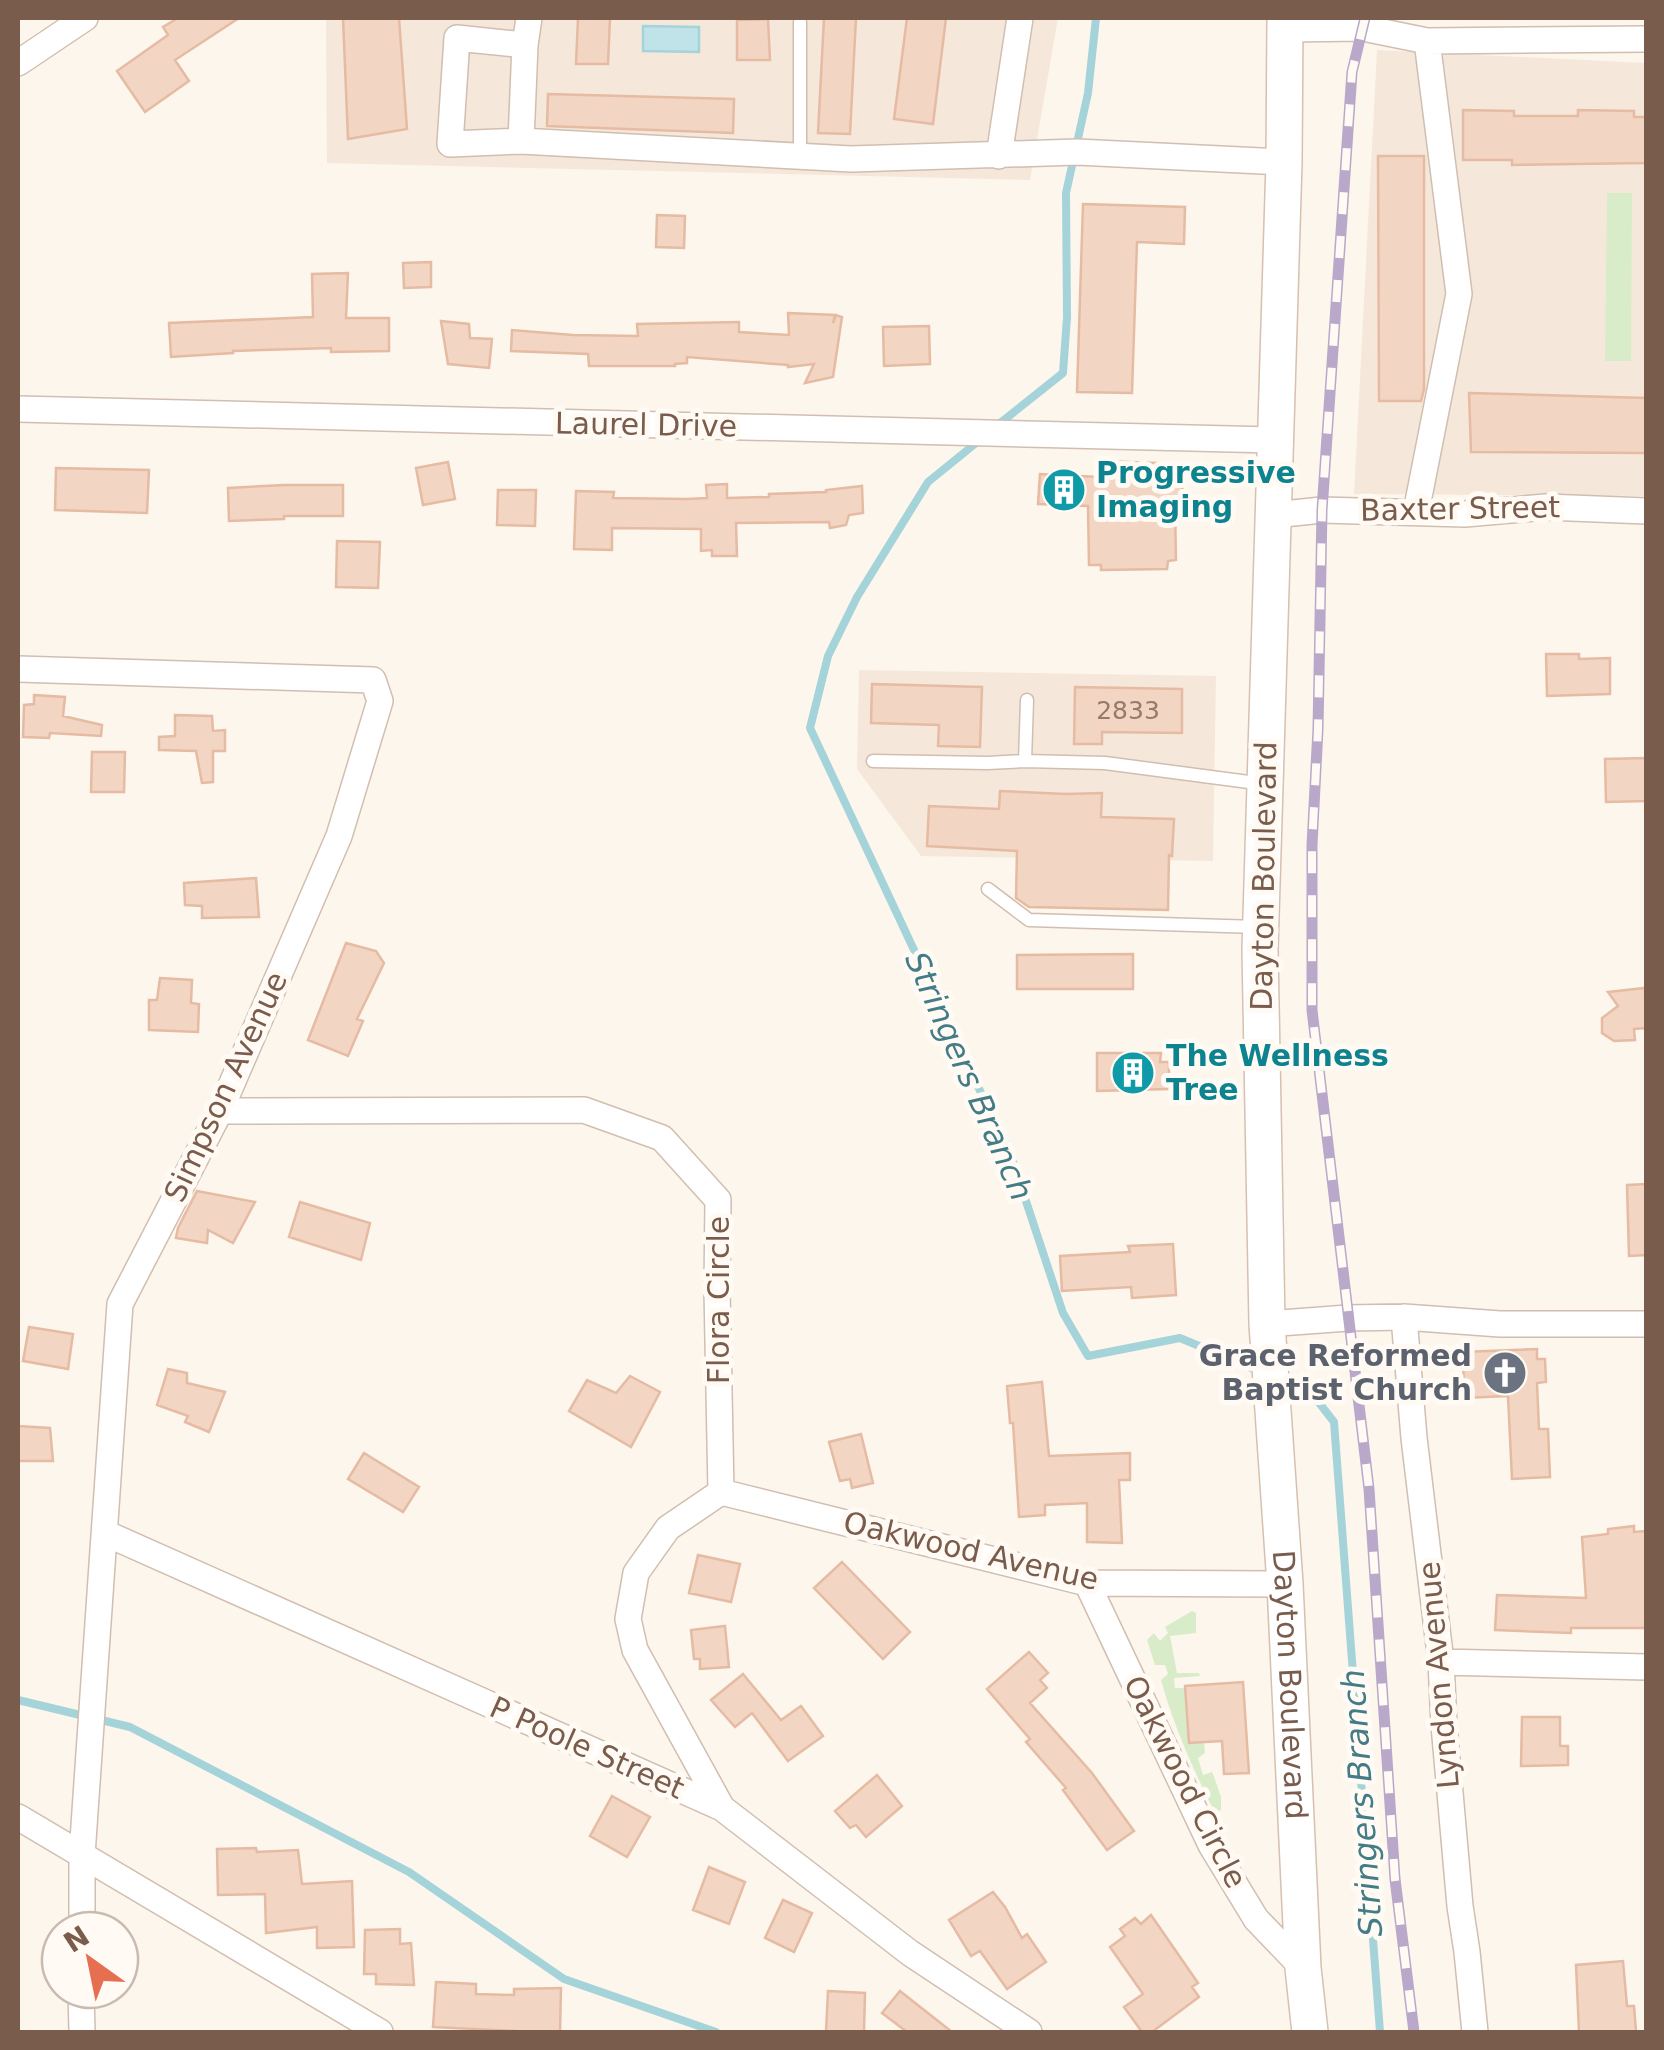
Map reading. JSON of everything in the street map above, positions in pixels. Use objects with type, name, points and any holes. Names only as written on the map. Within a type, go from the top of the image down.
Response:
[{"type":"main road","name":"Dayton Boulevard","points":[[1285,23],[1261,927],[1267,1324],[1285,1584],[1303,1968],[1310,2032]]},
{"type":"street","points":[[18,63],[86,18]]},
{"type":"street","points":[[521,141],[529,18]]},
{"type":"street","points":[[998,156],[1020,18]]},
{"type":"street","points":[[1285,23],[1363,28],[1427,42],[1646,39]]},
{"type":"street","points":[[525,45],[457,38],[450,144],[521,141],[850,159],[1077,152],[1284,162]]},
{"type":"street","points":[[1416,512],[1459,294],[1427,42]]},
{"type":"street","name":"Laurel Drive","points":[[18,409],[1274,440]]},
{"type":"street","name":"Baxter Street","points":[[1274,515],[1322,510],[1465,514],[1546,507],[1646,511]]},
{"type":"street","name":"Simpson Avenue","points":[[18,668],[373,680],[380,701],[339,836],[220,1111],[120,1304],[82,1855],[82,1910]]},
{"type":"street","name":"Flora Circle","points":[[220,1111],[584,1110],[662,1138],[718,1200],[721,1492]]},
{"type":"street","points":[[1267,1324],[1404,1317],[1500,1324],[1646,1324]]},
{"type":"street","name":"Lyndon Avenue","points":[[1404,1317],[1474,2032]]},
{"type":"street","points":[[721,1492],[668,1528],[636,1573],[628,1619],[635,1650],[722,1808]]},
{"type":"street","name":"Oakwood Avenue","points":[[721,1492],[1087,1584],[1285,1584]]},
{"type":"street","name":"P Poole Street","points":[[105,1533],[722,1808],[910,1953],[1028,2032]]},
{"type":"street","name":"Oakwood Circle","points":[[1087,1584],[1211,1845],[1256,1919],[1303,1968]]},
{"type":"street","points":[[1440,1662],[1646,1668]]},
{"type":"street","points":[[18,1817],[380,2032]]},
{"type":"lane","points":[[800,22],[800,157]]},
{"type":"lane","points":[[1025,760],[1027,700]]},
{"type":"lane","points":[[872,761],[1105,764],[1264,784]]},
{"type":"lane","points":[[988,889],[1029,920],[1261,927]]},
{"type":"shaded area","points":[[326,18],[1058,18],[1030,180],[327,163]]},
{"type":"shaded area","points":[[1377,50],[1646,63],[1646,496],[1354,494]]},
{"type":"shaded area","points":[[859,670],[1216,676],[1213,861],[921,856],[857,769]]},
{"type":"green space","points":[[1607,193],[1632,193],[1631,361],[1605,361]]},
{"type":"green space","points":[[1192,1611],[1196,1613],[1196,1633],[1170,1636],[1177,1673],[1200,1676],[1174,1678],[1175,1688],[1185,1688],[1204,1742],[1205,1753],[1198,1758],[1203,1775],[1212,1772],[1221,1797],[1221,1810],[1215,1813],[1172,1714],[1161,1680],[1168,1674],[1165,1665],[1155,1665],[1147,1640],[1154,1633],[1160,1641],[1168,1633],[1165,1627]]},
{"type":"water","points":[[643,26],[699,27],[699,52],[643,51]]},
{"type":"building","points":[[178,18],[239,18],[175,60],[189,81],[145,112],[117,71],[168,35],[163,27]]},
{"type":"building","points":[[343,18],[399,18],[407,129],[348,139]]},
{"type":"building","points":[[578,18],[610,18],[608,64],[576,64]]},
{"type":"building","points":[[824,18],[856,18],[850,134],[818,133]]},
{"type":"building","points":[[907,18],[946,18],[933,124],[894,119]]},
{"type":"building","points":[[768,19],[770,60],[737,60],[737,20]]},
{"type":"building","points":[[548,94],[734,99],[733,133],[547,126]]},
{"type":"building","points":[[1463,110],[1514,111],[1514,116],[1578,116],[1578,110],[1634,111],[1634,117],[1646,117],[1646,163],[1512,165],[1512,160],[1463,160]]},
{"type":"building","points":[[1378,156],[1424,156],[1421,401],[1379,401]]},
{"type":"building","points":[[1083,204],[1185,207],[1184,244],[1137,242],[1132,393],[1077,392]]},
{"type":"building","points":[[657,215],[685,216],[684,248],[656,247]]},
{"type":"building","points":[[431,262],[431,287],[404,288],[403,263]]},
{"type":"building","points":[[348,273],[346,318],[389,318],[389,351],[331,352],[331,348],[171,357],[169,323],[313,317],[312,274]]},
{"type":"building","points":[[788,313],[835,315],[833,323],[836,315],[842,317],[833,377],[805,383],[814,364],[788,367],[687,357],[687,363],[675,366],[589,366],[588,354],[511,351],[512,330],[638,336],[637,324],[739,322],[739,332],[789,335]]},
{"type":"building","points":[[441,321],[469,324],[470,338],[492,339],[489,368],[448,364]]},
{"type":"building","points":[[929,326],[930,364],[884,366],[883,327]]},
{"type":"building","points":[[1469,393],[1646,398],[1646,453],[1471,452]]},
{"type":"building","points":[[1101,461],[1183,464],[1182,504],[1175,504],[1176,560],[1168,561],[1167,569],[1101,570],[1101,565],[1089,565],[1088,506],[1038,504],[1040,474],[1100,477]]},
{"type":"building","points":[[448,462],[455,499],[423,505],[416,468]]},
{"type":"building","points":[[56,468],[149,470],[147,513],[55,510]]},
{"type":"building","points":[[727,484],[727,498],[862,486],[863,513],[849,515],[846,525],[830,528],[829,522],[736,523],[737,556],[712,556],[712,550],[701,551],[701,529],[612,528],[612,550],[574,549],[576,491],[614,492],[613,498],[687,499],[707,498],[706,485]]},
{"type":"building","points":[[343,485],[343,516],[229,521],[228,488]]},
{"type":"building","points":[[498,490],[536,490],[535,526],[497,525]]},
{"type":"building","points":[[337,541],[380,542],[378,588],[336,587]]},
{"type":"building","points":[[1546,654],[1610,658],[1610,694],[1547,696]]},
{"type":"building","points":[[872,684],[982,687],[980,747],[938,746],[939,725],[871,723]]},
{"type":"building","points":[[1075,687],[1182,689],[1182,733],[1102,732],[1102,744],[1074,744]]},
{"type":"building","points":[[34,695],[65,697],[63,716],[102,725],[101,736],[50,733],[49,738],[23,737],[24,705],[34,704]]},
{"type":"building","points":[[175,715],[212,716],[213,731],[225,730],[225,751],[213,751],[213,782],[202,783],[196,751],[159,750],[159,737],[175,736]]},
{"type":"building","points":[[92,752],[125,752],[124,792],[91,792]]},
{"type":"building","points":[[1646,758],[1646,801],[1606,802],[1605,759]]},
{"type":"building","points":[[1000,791],[1102,793],[1101,817],[1174,819],[1168,910],[1029,907],[1016,898],[1017,851],[927,846],[929,806],[999,809]]},
{"type":"building","points":[[256,878],[259,917],[202,918],[202,906],[185,905],[184,883]]},
{"type":"building","points":[[346,943],[376,951],[384,963],[357,1019],[363,1021],[348,1056],[308,1040]]},
{"type":"building","points":[[1133,954],[1133,989],[1017,989],[1017,955]]},
{"type":"building","points":[[160,978],[192,980],[191,1003],[199,1004],[198,1032],[149,1030],[149,1000],[157,1000]]},
{"type":"building","points":[[1645,988],[1646,1028],[1634,1029],[1635,1040],[1614,1041],[1602,1033],[1602,1018],[1618,1006],[1608,992]]},
{"type":"building","name":"The Wellness Tree","points":[[1097,1053],[1161,1053],[1160,1062],[1169,1062],[1169,1089],[1097,1091]]},
{"type":"building","points":[[1646,1184],[1646,1255],[1629,1256],[1627,1185]]},
{"type":"building","points":[[197,1191],[255,1202],[233,1243],[208,1230],[207,1243],[176,1238]]},
{"type":"building","points":[[300,1202],[370,1223],[361,1260],[289,1237]]},
{"type":"building","points":[[1173,1244],[1176,1295],[1132,1298],[1131,1287],[1062,1291],[1060,1256],[1130,1252],[1128,1246]]},
{"type":"building","points":[[29,1327],[73,1334],[68,1369],[23,1361]]},
{"type":"building","points":[[1537,1349],[1537,1359],[1545,1359],[1546,1382],[1537,1383],[1539,1429],[1548,1429],[1550,1477],[1512,1479],[1508,1396],[1464,1398],[1463,1352]]},
{"type":"building","points":[[168,1369],[187,1373],[187,1383],[225,1392],[209,1432],[185,1422],[188,1416],[157,1405]]},
{"type":"building","points":[[630,1376],[660,1392],[631,1447],[569,1411],[587,1380],[616,1393]]},
{"type":"building","points":[[1042,1382],[1049,1456],[1130,1453],[1130,1480],[1119,1480],[1122,1543],[1087,1542],[1087,1503],[1045,1505],[1045,1515],[1019,1517],[1007,1386]]},
{"type":"building","points":[[18,1426],[50,1428],[53,1461],[18,1461]]},
{"type":"building","points":[[861,1434],[873,1483],[852,1488],[850,1479],[840,1481],[829,1442]]},
{"type":"building","points":[[364,1453],[419,1487],[403,1512],[348,1479]]},
{"type":"building","points":[[1634,1526],[1634,1532],[1646,1531],[1646,1628],[1571,1628],[1571,1633],[1495,1630],[1497,1595],[1586,1598],[1582,1537]]},
{"type":"building","points":[[698,1555],[740,1564],[731,1602],[689,1593]]},
{"type":"building","points":[[842,1562],[910,1632],[883,1659],[814,1588]]},
{"type":"building","points":[[725,1626],[729,1667],[700,1669],[700,1659],[694,1659],[691,1630]]},
{"type":"building","points":[[1029,1652],[1048,1673],[1040,1680],[1047,1688],[1030,1703],[1092,1773],[1134,1831],[1107,1850],[1063,1790],[1066,1788],[1026,1742],[1030,1739],[987,1689]]},
{"type":"building","points":[[743,1674],[781,1720],[801,1706],[823,1736],[788,1761],[752,1713],[735,1727],[711,1700]]},
{"type":"building","points":[[1243,1682],[1249,1773],[1224,1774],[1222,1741],[1189,1743],[1185,1686]]},
{"type":"building","points":[[1522,1717],[1560,1717],[1560,1746],[1568,1746],[1568,1765],[1521,1766]]},
{"type":"building","points":[[877,1775],[902,1806],[866,1837],[856,1825],[850,1828],[835,1811]]},
{"type":"building","points":[[612,1796],[650,1817],[627,1857],[590,1836]]},
{"type":"building","points":[[256,1848],[257,1852],[298,1850],[302,1884],[352,1881],[354,1947],[317,1948],[317,1927],[266,1933],[265,1894],[218,1895],[217,1849]]},
{"type":"building","points":[[709,1867],[745,1882],[729,1924],[693,1910]]},
{"type":"building","points":[[993,1892],[1022,1938],[1027,1934],[1046,1962],[1007,1989],[980,1951],[971,1956],[949,1920]]},
{"type":"building","points":[[783,1900],[812,1913],[794,1952],[765,1938]]},
{"type":"building","points":[[1151,1915],[1198,1983],[1192,1987],[1199,1997],[1152,2032],[1142,2032],[1124,2007],[1143,1994],[1110,1947],[1125,1936],[1120,1929],[1135,1918],[1141,1924]]},
{"type":"building","points":[[400,1929],[400,1944],[411,1943],[414,1985],[376,1984],[376,1974],[364,1974],[365,1930]]},
{"type":"building","points":[[1623,1961],[1627,2006],[1634,2006],[1636,2031],[1579,2032],[1576,1965]]},
{"type":"building","points":[[436,1982],[476,1984],[476,1994],[514,1995],[514,1989],[561,1988],[560,2032],[433,2027]]},
{"type":"building","points":[[828,1991],[865,1993],[864,2032],[826,2032]]},
{"type":"building","points":[[900,1991],[952,2032],[907,2032],[882,2013]]},
{"type":"waterway","name":"Stringers Branch","points":[[999,424],[1063,373],[1067,317],[1066,193],[1088,93],[1096,18]]},
{"type":"waterway","name":"Stringers Branch","points":[[981,439],[928,482],[857,597],[828,656],[810,728],[1012,1159],[1063,1313],[1088,1356],[1180,1338],[1259,1371]]},
{"type":"waterway","name":"Stringers Branch","points":[[1281,1381],[1313,1395],[1334,1422],[1380,2032]]},
{"type":"waterway","points":[[18,1700],[130,1727],[409,1872],[564,1979],[716,2032]]},
{"type":"railway","points":[[1365,18],[1352,72],[1322,510],[1312,845],[1312,1010],[1369,1489],[1395,1879],[1414,2032]]},
{"type":"place","name":"Progressive Imaging","points":[[1064,490]]},
{"type":"place","name":"The Wellness Tree","points":[[1133,1073]]},
{"type":"place","name":"Grace Reformed Baptist Church","points":[[1505,1373]]}]
